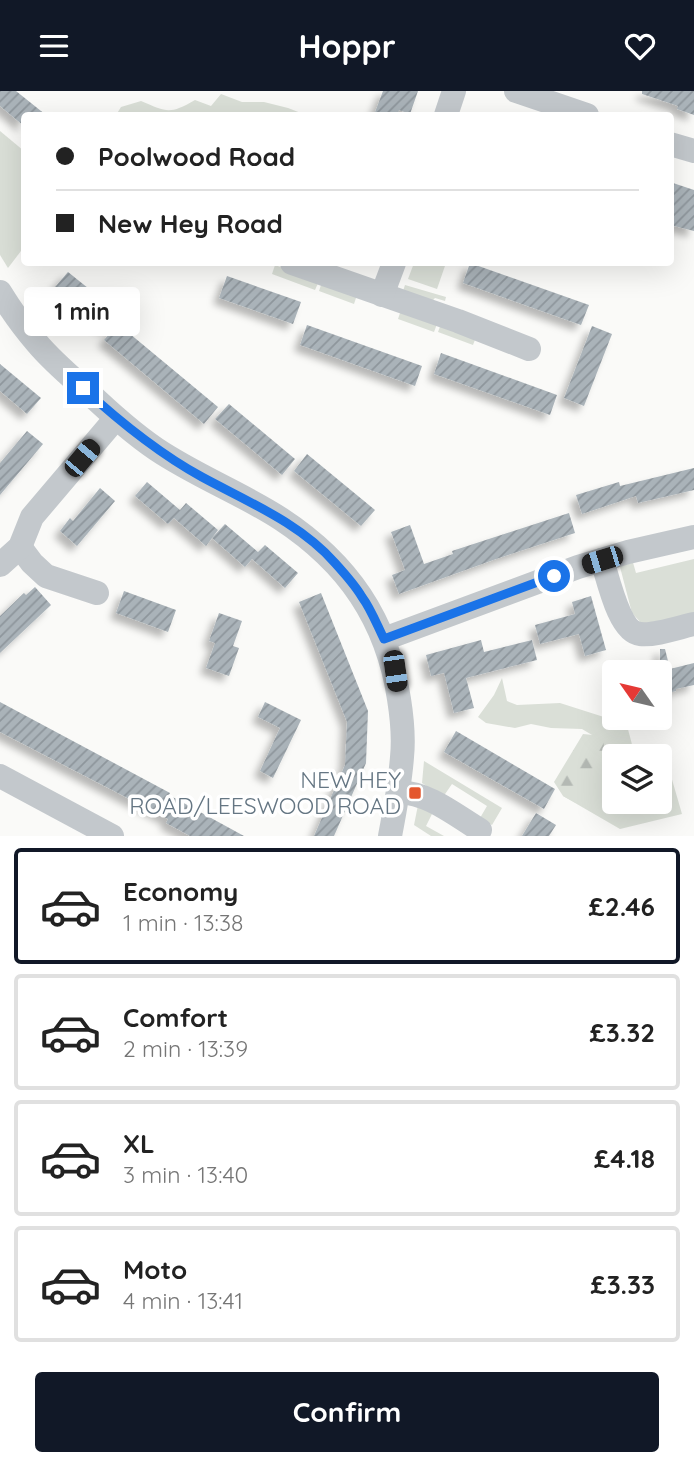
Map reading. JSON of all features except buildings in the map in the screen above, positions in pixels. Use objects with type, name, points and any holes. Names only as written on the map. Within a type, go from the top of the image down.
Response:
[{"type":"street","points":[[447,112],[454,91]]},
{"type":"street","points":[[516,91],[578,112]]},
{"type":"street","points":[[674,145],[694,151]]},
{"type":"street","points":[[300,266],[530,349]]},
{"type":"street","points":[[382,295],[393,266]]},
{"type":"street","points":[[0,292],[38,345],[116,418],[156,449],[201,476],[242,496],[310,540],[334,562],[363,597],[384,639],[395,671],[402,720],[403,755],[390,836]]},
{"type":"street","points":[[0,565],[20,547],[32,517],[116,418]]},
{"type":"street","points":[[384,639],[578,567],[694,537]]},
{"type":"street","points":[[20,547],[46,576],[97,593]]},
{"type":"street","points":[[602,560],[621,616],[629,630],[640,635],[694,624]]},
{"type":"street","points":[[0,776],[112,836]]},
{"type":"street","points":[[398,792],[422,796],[480,830]]},
{"type":"green space","points":[[221,94],[242,102],[264,102],[298,112],[118,112],[121,107],[141,101],[168,110],[195,100],[211,106]]},
{"type":"green space","points":[[0,131],[21,148],[21,251],[8,268],[0,255]]},
{"type":"green space","points":[[275,266],[278,266],[319,281],[315,290],[272,274]]},
{"type":"green space","points":[[413,266],[445,266],[437,289],[408,279]]},
{"type":"green space","points":[[322,282],[357,295],[354,304],[319,291]]},
{"type":"green space","points":[[405,285],[446,297],[445,301],[435,298],[430,303],[402,294]]},
{"type":"green space","points":[[401,310],[437,324],[434,332],[398,319]]},
{"type":"green space","points":[[441,324],[476,337],[473,345],[438,332]]},
{"type":"green space","points":[[632,559],[636,573],[694,559],[694,615],[644,626],[632,613],[620,567],[624,561]]},
{"type":"green space","points":[[502,678],[507,701],[517,705],[560,703],[602,716],[602,730],[628,730],[632,744],[602,744],[602,814],[672,814],[672,780],[682,814],[620,829],[563,796],[597,738],[582,729],[531,724],[515,728],[486,723],[478,717]]},
{"type":"green space","points":[[583,734],[603,736],[602,764],[595,782],[584,790],[576,803],[563,796],[554,782]]},
{"type":"green space","points":[[424,761],[502,808],[492,825],[480,818],[487,806],[452,784],[443,797],[422,783]]},
{"type":"green space","points":[[418,805],[432,814],[426,826],[444,836],[431,836],[414,825]]},
{"type":"place","name":"NEW HEY ROAD/LEESWOOD ROAD","points":[[415,793]]},
{"type":"route","points":[[83,388],[156,449],[201,476],[242,496],[310,540],[334,562],[363,597],[384,639],[554,576]]}]
